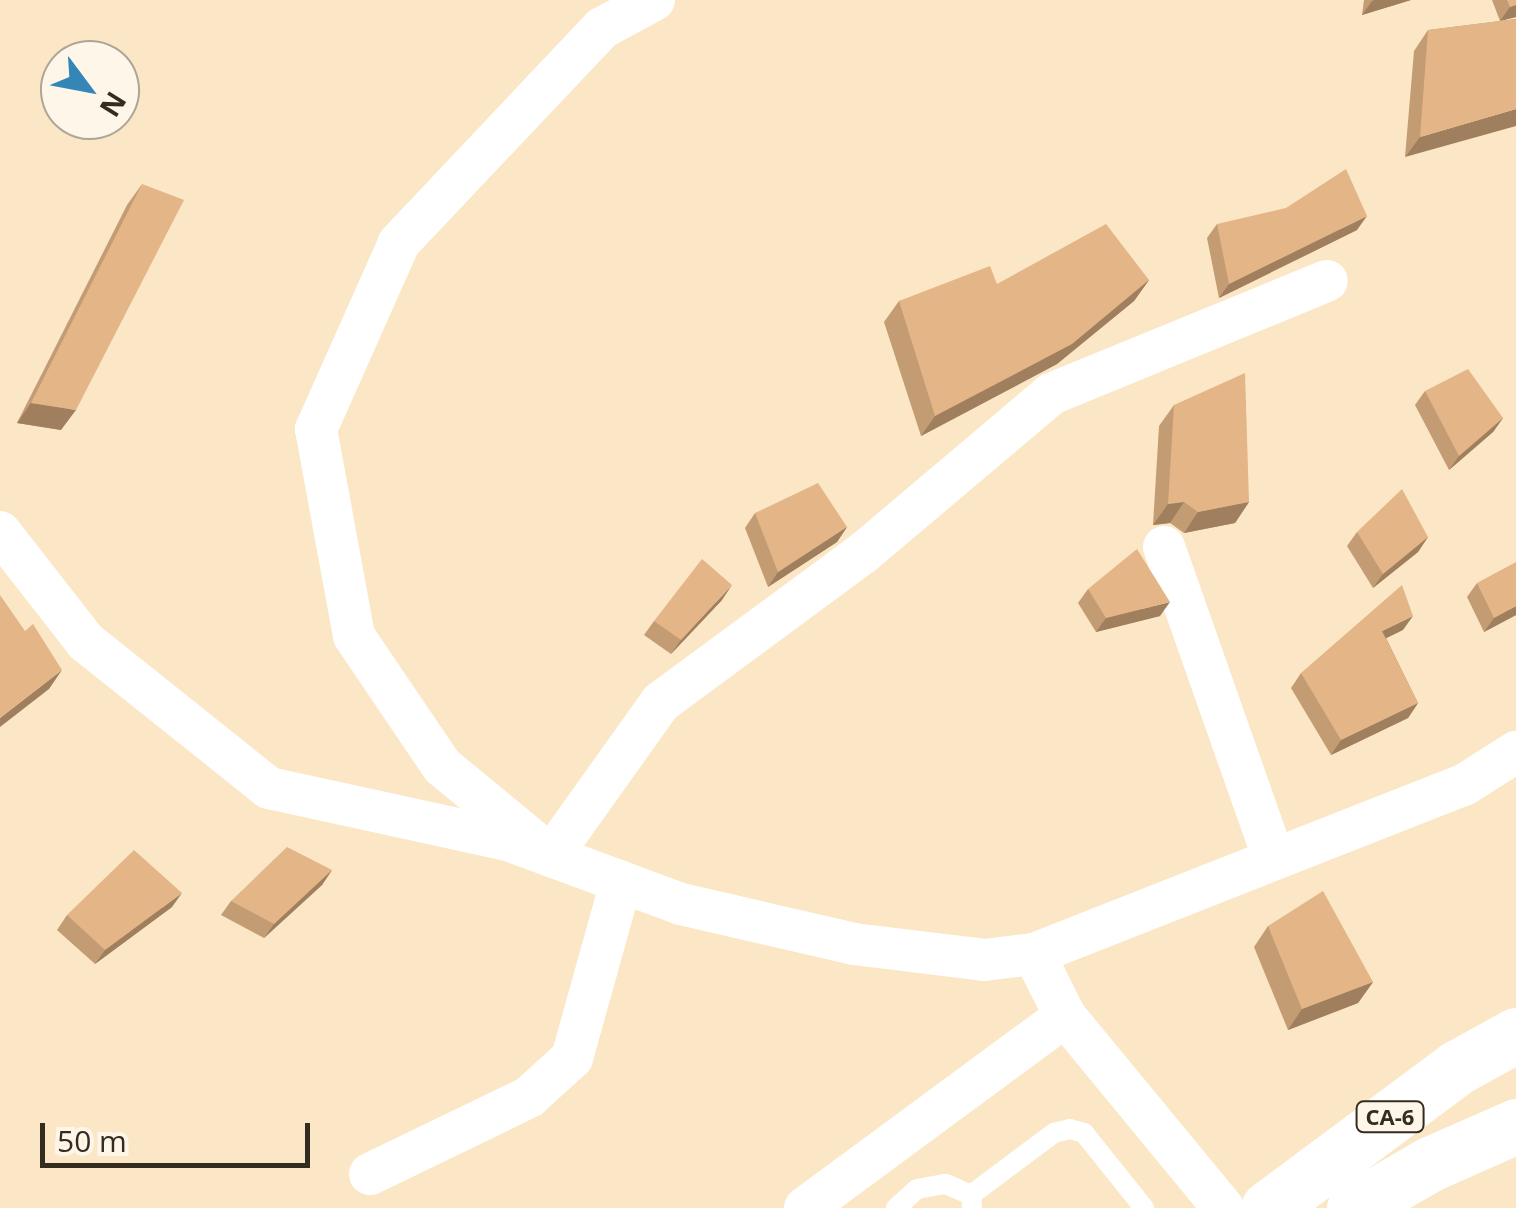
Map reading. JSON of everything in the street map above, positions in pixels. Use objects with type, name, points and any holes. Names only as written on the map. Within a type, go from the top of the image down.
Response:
[{"type":"highway","name":"CA-6","points":[[1268,1208],[1452,1070],[1516,1035]]},
{"type":"highway","points":[[1452,1070],[1488,1093],[1491,1122],[1499,1135]]},
{"type":"highway","name":"CA-6","points":[[1354,1208],[1430,1164],[1499,1135]]},
{"type":"street","points":[[550,856],[442,766],[354,636],[316,429],[399,243],[602,28],[654,0]]},
{"type":"street","points":[[550,856],[661,702],[862,554],[1051,394],[1327,281]]},
{"type":"street","points":[[0,532],[86,642],[269,788],[508,840],[682,904],[854,944],[984,960],[1034,954],[1272,856],[1464,785],[1516,752]]},
{"type":"street","points":[[1164,547],[1272,856]]},
{"type":"street","points":[[370,1174],[528,1097],[572,1058],[621,882]]},
{"type":"street","points":[[1034,954],[1066,1016],[1223,1208]]},
{"type":"street","points":[[805,1208],[1066,1016]]},
{"type":"lane","points":[[896,1208],[917,1188],[946,1184],[971,1202],[1054,1133],[1070,1128],[1084,1133],[1144,1208]]},
{"type":"building","points":[[1516,19],[1516,109],[1420,137],[1428,30]]},
{"type":"building","points":[[1346,169],[1367,216],[1229,284],[1217,224],[1286,208]]},
{"type":"building","points":[[142,184],[184,200],[76,410],[31,403]]},
{"type":"building","points":[[1106,224],[1149,280],[1072,344],[935,416],[899,301],[990,266],[997,284]]},
{"type":"building","points":[[1468,369],[1503,418],[1459,456],[1425,391]]},
{"type":"building","points":[[1245,373],[1249,502],[1198,512],[1184,502],[1168,504],[1174,405]]},
{"type":"building","points":[[818,483],[847,527],[778,572],[755,513]]},
{"type":"building","points":[[1402,489],[1428,537],[1383,574],[1357,532]]},
{"type":"building","points":[[1137,549],[1170,602],[1106,618],[1088,589]]},
{"type":"building","points":[[702,559],[732,585],[681,640],[654,621]]},
{"type":"building","points":[[1516,562],[1516,606],[1494,618],[1477,583]]},
{"type":"building","points":[[1402,585],[1413,616],[1382,631],[1418,703],[1341,740],[1301,673]]},
{"type":"building","points":[[0,595],[25,631],[33,624],[62,670],[0,718]]},
{"type":"building","points":[[287,847],[332,870],[274,924],[231,901]]},
{"type":"building","points":[[134,850],[182,893],[105,950],[67,915]]},
{"type":"building","points":[[1323,891],[1373,982],[1302,1009],[1268,926]]}]
